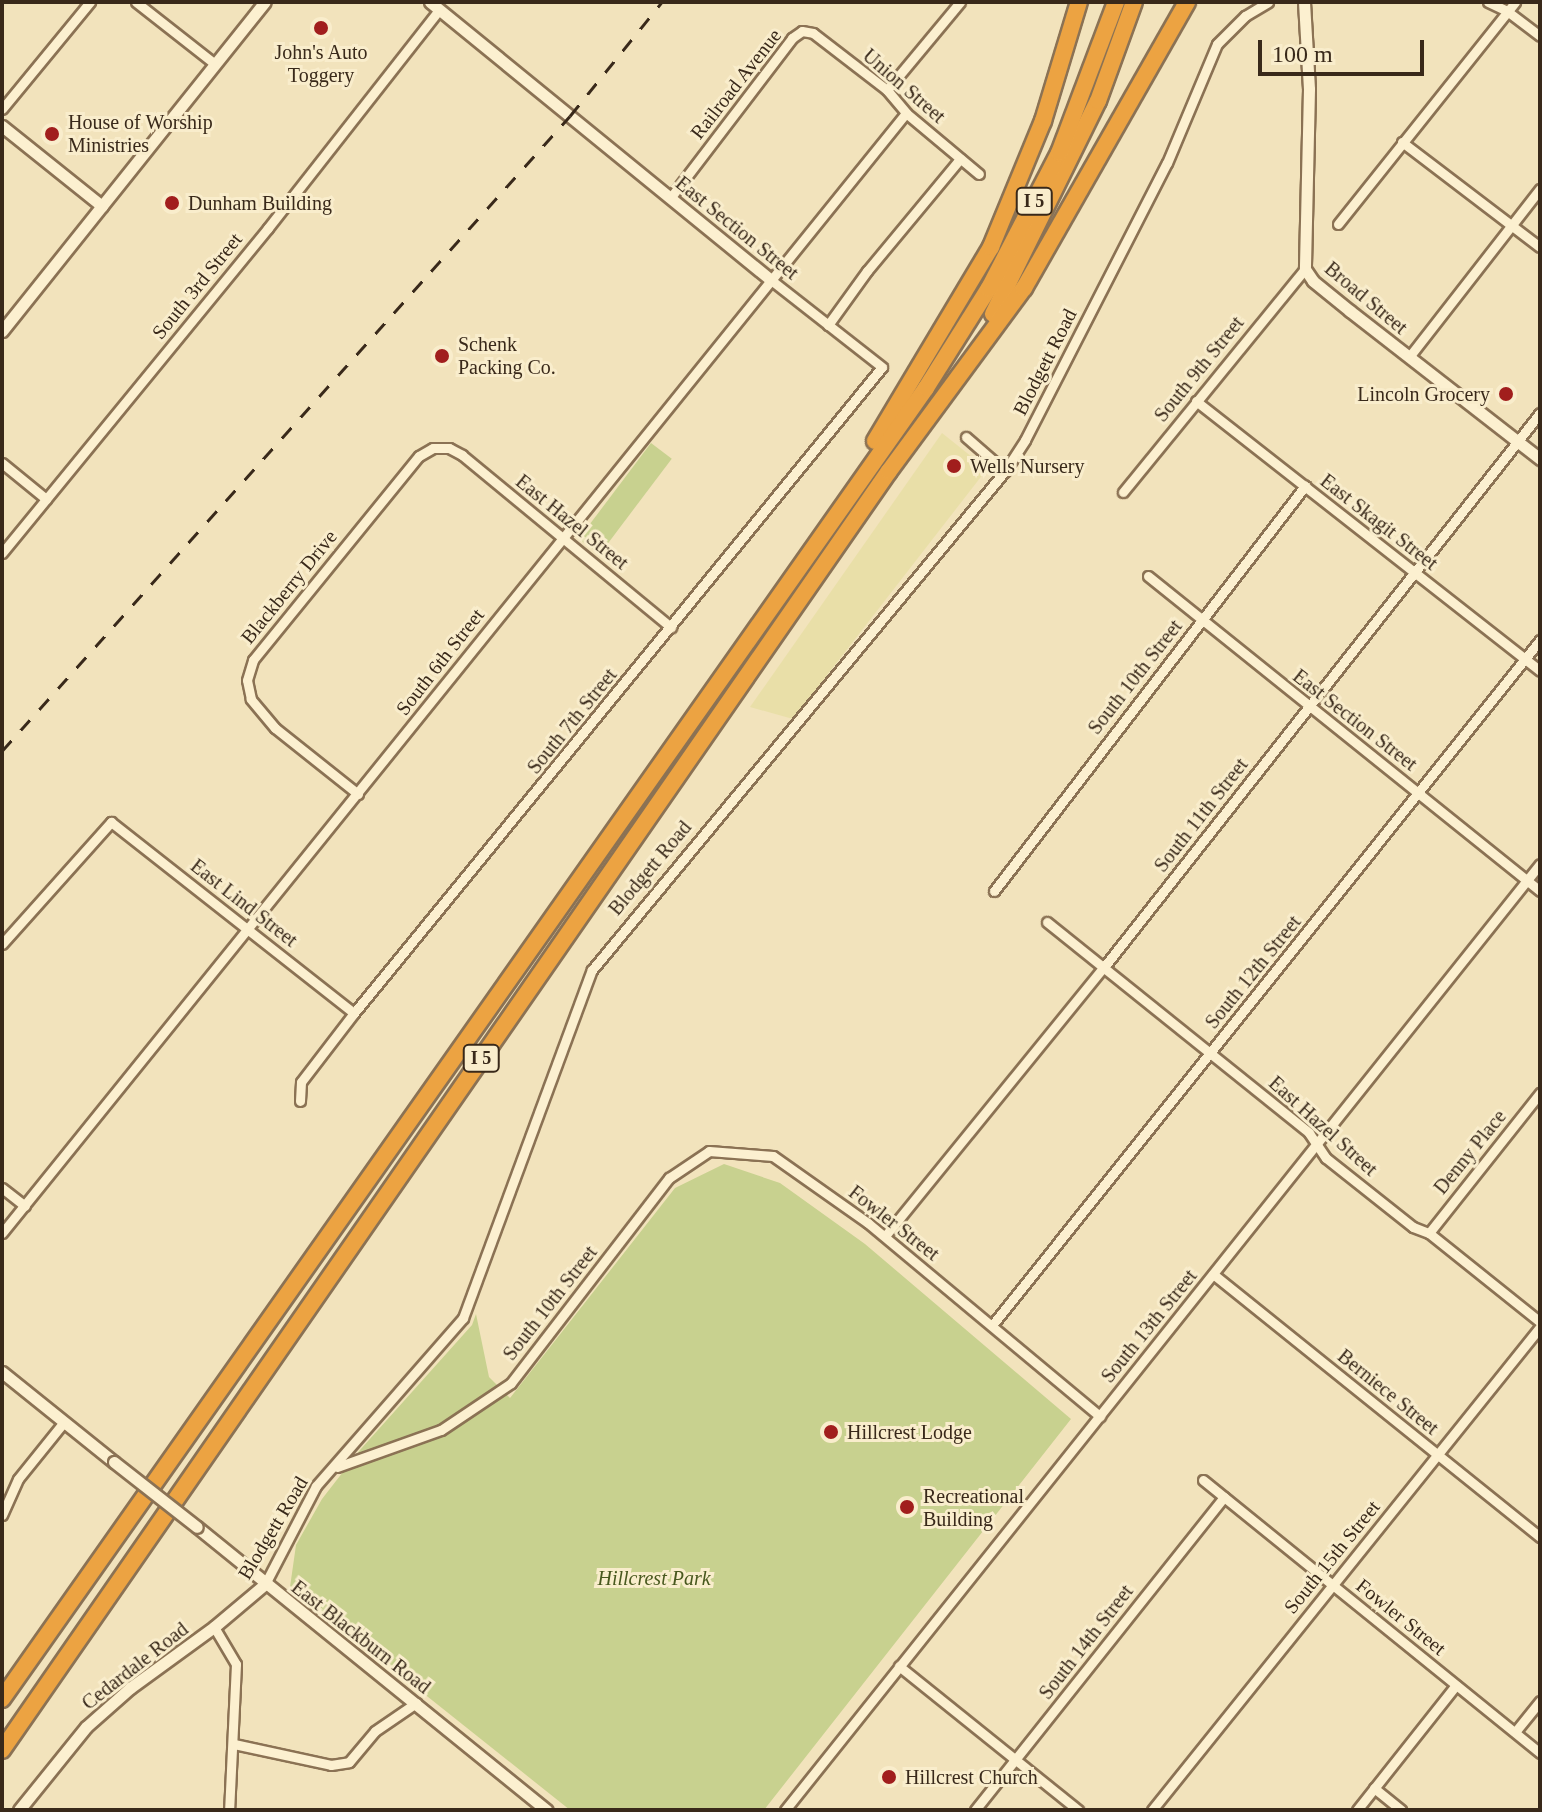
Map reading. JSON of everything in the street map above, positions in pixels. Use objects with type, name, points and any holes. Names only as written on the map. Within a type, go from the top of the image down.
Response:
[{"type":"highway","points":[[786,585],[954,314],[991,247],[1021,183],[1079,2]]},
{"type":"highway","name":"I 5","points":[[2,1699],[926,388],[989,288],[1059,153],[1116,2]]},
{"type":"highway","name":"I 5","points":[[2,1750],[963,368],[1063,179],[1098,101],[1134,2]]},
{"type":"highway","points":[[963,368],[1024,288],[1187,2]]},
{"type":"street","points":[[2,109],[90,2]]},
{"type":"street","points":[[136,2],[215,64]]},
{"type":"street","points":[[2,331],[265,2]]},
{"type":"street","points":[[887,90],[960,2]]},
{"type":"street","name":"Blodgett Road","points":[[214,1627],[265,1584],[316,1486],[463,1318],[592,970],[1005,471],[1025,440],[1167,163],[1217,44],[1245,16],[1268,2]]},
{"type":"street","name":"Broad Street","points":[[1304,2],[1309,89],[1305,269],[1313,281],[1540,459]]},
{"type":"street","points":[[1488,2],[1507,11],[1540,36]]},
{"type":"street","points":[[1338,224],[1515,2]]},
{"type":"street","name":"East Section Street","points":[[438,5],[771,280],[882,367]]},
{"type":"street","name":"South 3rd Street","points":[[2,553],[268,228],[438,5]]},
{"type":"street","name":"Union Street","points":[[802,31],[813,33],[887,90],[906,113],[979,174]]},
{"type":"street","name":"Railroad Avenue","points":[[671,197],[792,38],[802,31]]},
{"type":"street","name":"South 6th Street","points":[[2,1233],[906,113]]},
{"type":"street","points":[[2,126],[102,206]]},
{"type":"street","points":[[1402,142],[1540,247]]},
{"type":"street","points":[[828,325],[867,271],[960,159]]},
{"type":"street","points":[[1409,357],[1540,189]]},
{"type":"street","name":"South 9th Street","points":[[1123,492],[1305,269]]},
{"type":"street","name":"South 7th Street","points":[[300,1101],[301,1082],[354,1013],[882,367]]},
{"type":"street","name":"East Skagit Street","points":[[1196,401],[1540,671]]},
{"type":"street","name":"South 11th Street","points":[[885,1236],[1104,967],[1540,413]]},
{"type":"street","points":[[966,437],[1005,471]]},
{"type":"street","name":"Blackberry Drive","points":[[358,794],[275,728],[251,699],[247,680],[253,660],[419,456],[433,448],[449,448]]},
{"type":"street","name":"East Hazel Street","points":[[449,448],[462,455],[671,627]]},
{"type":"street","points":[[2,463],[46,499]]},
{"type":"street","name":"South 10th Street","points":[[994,891],[1305,486]]},
{"type":"street","name":"East Section Street","points":[[1148,576],[1540,891]]},
{"type":"street","name":"South 12th Street","points":[[993,1324],[1540,640]]},
{"type":"street","name":"East Lind Street","points":[[2,944],[111,822],[354,1013]]},
{"type":"street","name":"South 13th Street","points":[[785,1810],[1540,864]]},
{"type":"street","name":"East Hazel Street","points":[[1047,922],[1309,1133],[1326,1158],[1413,1227],[1429,1233],[1540,1324]]},
{"type":"street","name":"Denny Place","points":[[1429,1233],[1540,1093]]},
{"type":"street","name":"South 10th Street","points":[[334,1468],[441,1430],[511,1383],[669,1178],[709,1151],[773,1156]]},
{"type":"street","name":"Fowler Street","points":[[773,1156],[885,1236],[1100,1416]]},
{"type":"street","points":[[2,1188],[25,1206]]},
{"type":"street","name":"Berniece Street","points":[[1213,1274],[1540,1537]]},
{"type":"street","name":"South 15th Street","points":[[1152,1810],[1540,1324]]},
{"type":"street","name":"East Blackburn Road","points":[[2,1372],[547,1810]]},
{"type":"street","points":[[2,1515],[18,1479],[64,1422]]},
{"type":"street","name":"Fowler Street","points":[[1203,1480],[1540,1753]]},
{"type":"street","name":"South 14th Street","points":[[975,1810],[1224,1497]]},
{"type":"street","points":[[214,1627],[236,1664],[229,1810]]},
{"type":"street","name":"Cedardale Road","points":[[19,1810],[86,1727],[130,1688],[214,1627]]},
{"type":"street","points":[[899,1666],[1078,1810]]},
{"type":"street","points":[[1357,1810],[1456,1685]]},
{"type":"street","points":[[1515,1732],[1540,1701]]},
{"type":"street","points":[[234,1744],[331,1765],[349,1762],[375,1731],[416,1703]]},
{"type":"street","points":[[1374,1788],[1401,1810]]},
{"type":"shaded area","points":[[942,433],[987,469],[793,719],[750,707]]},
{"type":"green space","points":[[651,443],[672,459],[600,554],[579,539]]},
{"type":"green space","name":"Hillcrest Park","points":[[724,1164],[780,1183],[865,1244],[1071,1419],[764,1810],[570,1810],[290,1587],[296,1545],[322,1499],[360,1450],[472,1325],[476,1314],[489,1377],[510,1398],[675,1188]]},
{"type":"railway","points":[[2,751],[570,116],[662,2]]},
{"type":"place","name":"John's Auto Toggery","points":[[321,28]]},
{"type":"place","name":"House of Worship Ministries","points":[[52,134]]},
{"type":"place","name":"Dunham Building","points":[[172,203]]},
{"type":"place","name":"Schenk Packing Co.","points":[[442,356]]},
{"type":"place","name":"Lincoln Grocery","points":[[1506,394]]},
{"type":"place","name":"Wells Nursery","points":[[954,466]]},
{"type":"place","name":"Hillcrest Lodge","points":[[831,1432]]},
{"type":"place","name":"Recreational Building","points":[[907,1507]]},
{"type":"place","name":"Hillcrest Church","points":[[889,1777]]}]
